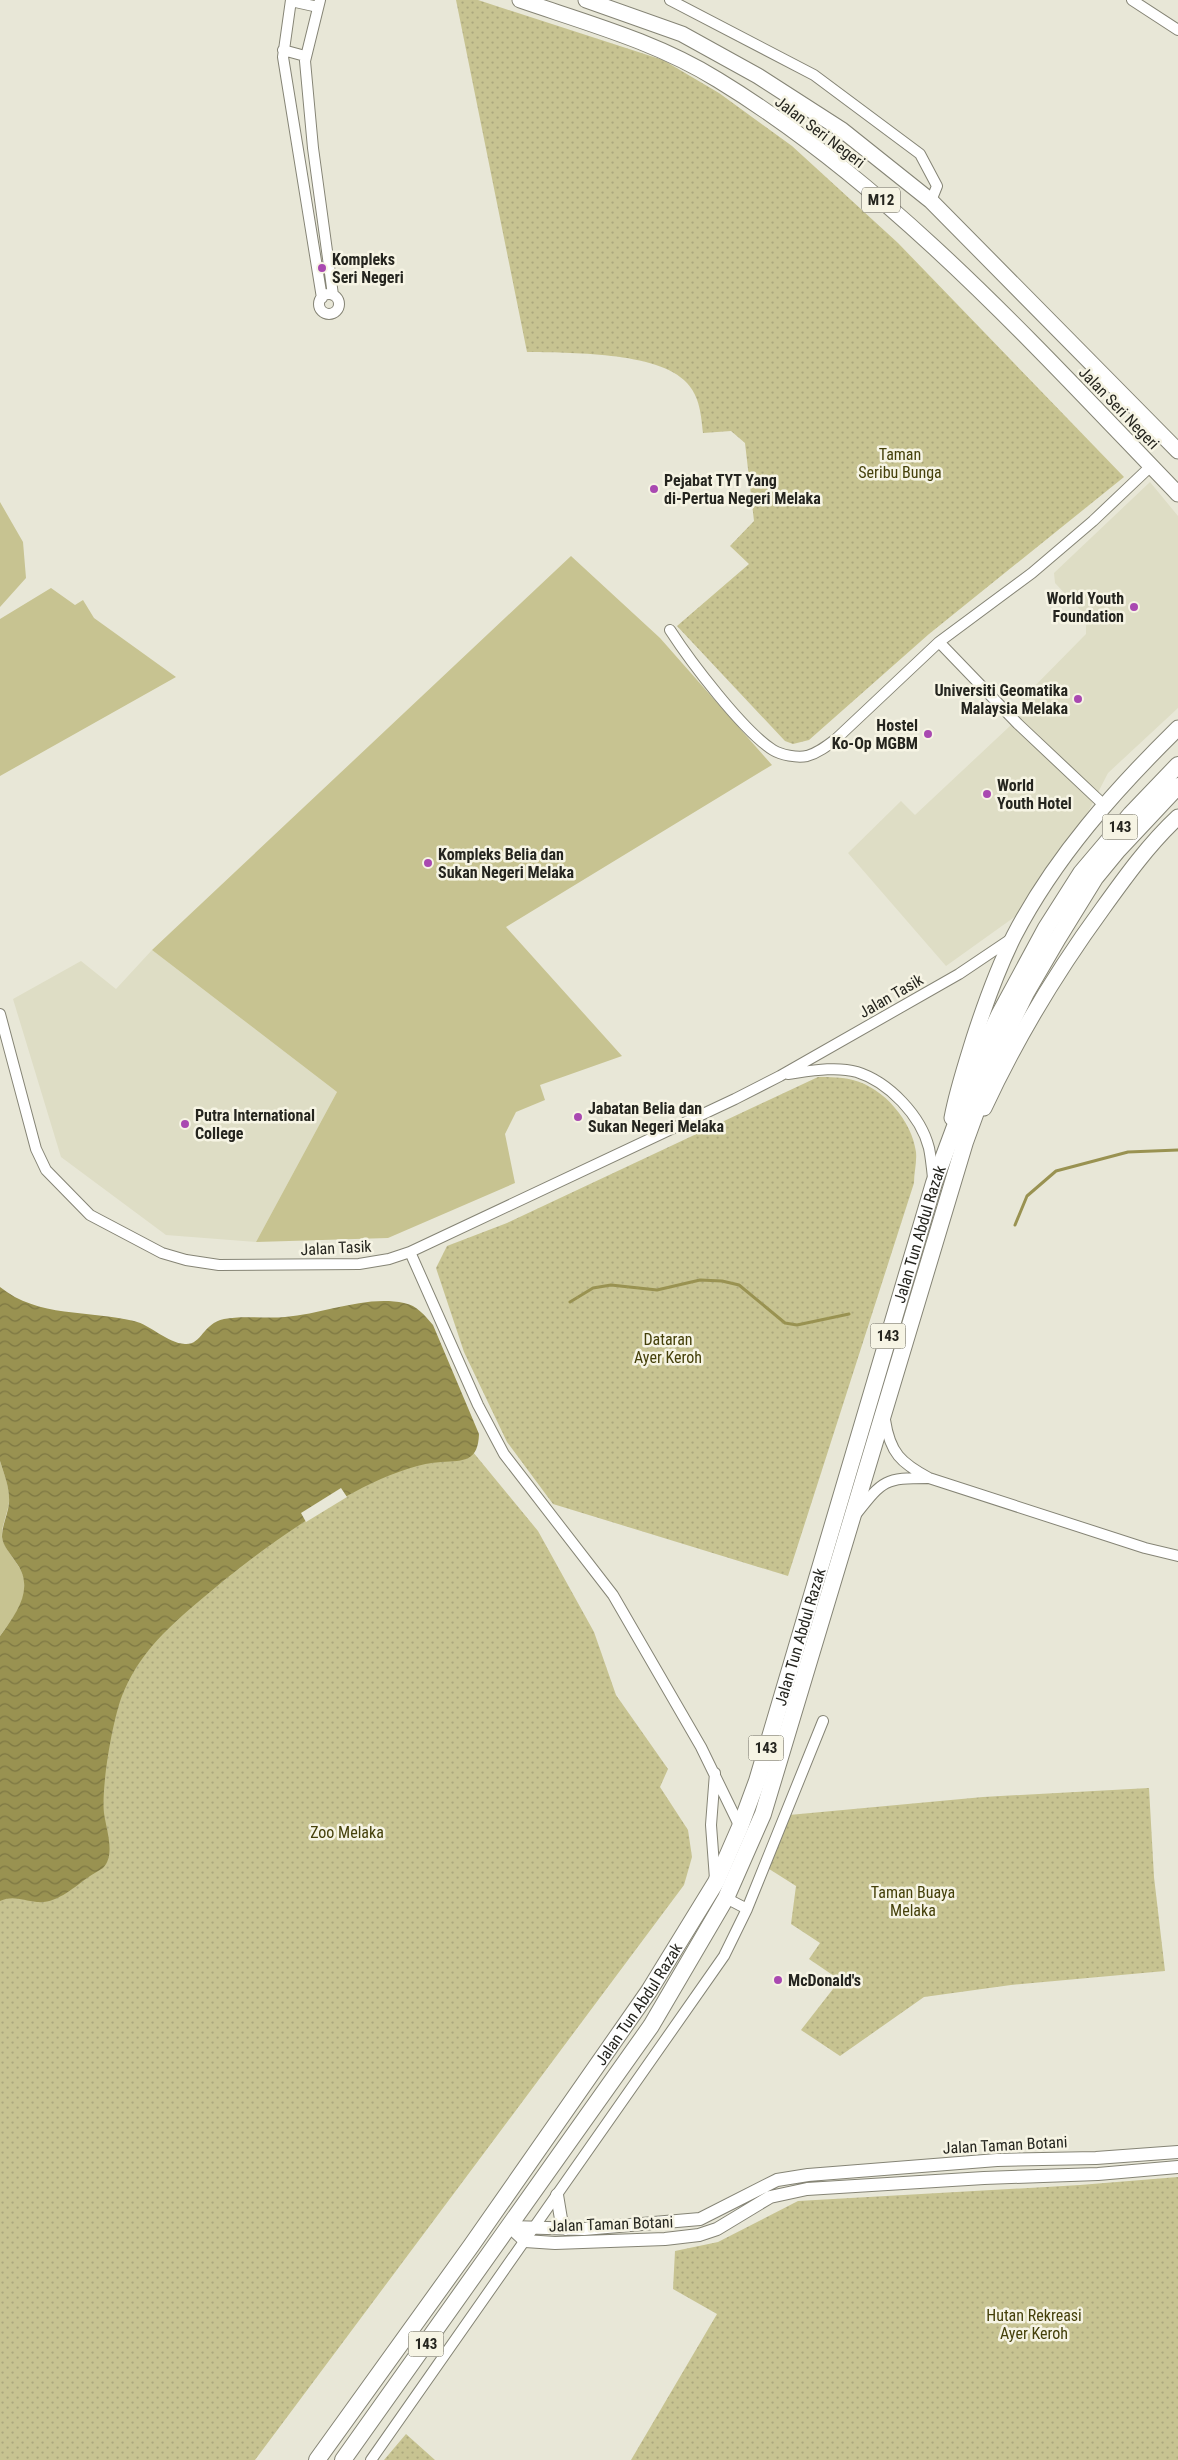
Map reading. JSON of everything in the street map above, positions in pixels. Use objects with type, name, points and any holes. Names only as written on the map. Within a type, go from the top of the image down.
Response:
[{"type":"highway","name":"Jalan Tun Abdul Razak","points":[[345,2459],[651,2026],[726,1898],[763,1814],[965,1142],[990,1070],[1075,896],[1087,866],[1178,765]]},
{"type":"highway","name":"Jalan Tun Abdul Razak","points":[[317,2460],[511,2190],[649,1991],[716,1882],[740,1827],[757,1781],[934,1183],[948,1142],[999,1015],[1075,896],[1178,786]]},
{"type":"highway","points":[[471,2246],[489,2233],[510,2227],[507,2208],[511,2190]]},
{"type":"main road","name":"Jalan Seri Negeri","points":[[520,0],[634,39],[677,58],[718,79],[822,151],[906,220],[1034,346],[1178,494]]},
{"type":"main road","name":"Jalan Seri Negeri","points":[[586,0],[682,34],[758,76],[842,130],[931,201],[1178,451]]},
{"type":"main road","points":[[948,1142],[952,1115],[983,1010],[1014,936],[1066,854],[1104,805],[1136,769],[1178,728]]},
{"type":"main road","points":[[965,1142],[1035,1009],[1055,977],[1135,863],[1178,817]]},
{"type":"street","points":[[322,298],[282,50],[291,0],[319,3],[305,56],[313,148],[334,295],[340,305],[337,311],[331,314],[321,310],[319,304],[322,298],[327,294],[334,295]]},
{"type":"street","points":[[670,0],[814,76],[883,125],[920,154],[938,186],[931,201]]},
{"type":"street","points":[[1132,0],[1178,30]]},
{"type":"street","points":[[282,50],[305,56]]},
{"type":"street","points":[[300,156],[313,148]]},
{"type":"street","points":[[670,630],[732,710],[764,744],[775,751],[805,756],[820,751],[836,739],[939,642],[1032,573],[1093,521],[1151,466]]},
{"type":"street","points":[[939,642],[1018,724],[1104,805]]},
{"type":"street","name":"Jalan Tasik","points":[[0,1014],[36,1149],[46,1170],[65,1192],[90,1215],[162,1253],[186,1260],[219,1265],[359,1264],[382,1261],[410,1252],[780,1076],[959,974],[1014,936]]},
{"type":"street","name":"Jalan Tasik","points":[[780,1076],[818,1070],[857,1072],[879,1083],[905,1106],[920,1126],[929,1148],[934,1183]]},
{"type":"street","points":[[410,1252],[478,1405],[504,1454],[613,1595],[715,1772],[740,1827]]},
{"type":"street","points":[[883,1412],[887,1433],[898,1457],[908,1466],[929,1478],[1145,1548],[1178,1556]]},
{"type":"street","points":[[852,1520],[878,1487],[890,1480],[929,1478]]},
{"type":"street","points":[[370,2460],[724,1956],[747,1909],[823,1721]]},
{"type":"street","points":[[715,1772],[711,1825],[716,1882]]},
{"type":"street","points":[[726,1898],[747,1909]]},
{"type":"street","name":"Jalan Taman Botani","points":[[510,2227],[566,2229],[700,2219],[776,2180],[808,2175],[997,2160],[1096,2158],[1178,2152]]},
{"type":"street","name":"Jalan Taman Botani","points":[[510,2227],[525,2241],[574,2244],[665,2239],[699,2235],[717,2229],[770,2197],[808,2189],[984,2178],[1098,2174],[1178,2167]]},
{"type":"street","points":[[557,2195],[561,2219],[566,2229]]},
{"type":"shaded area","points":[[1150,482],[1178,516],[1178,708],[1108,773],[1087,814],[1020,913],[946,966],[848,853],[901,801],[915,815],[1026,711],[1021,700],[1086,634],[1086,616],[1055,583],[1054,573]]},
{"type":"shaded area","name":"Putra International College","points":[[152,950],[337,1092],[256,1242],[166,1235],[61,1157],[13,999],[81,961],[116,989]]},
{"type":"green space","name":"Taman Seribu Bunga","points":[[456,0],[478,0],[663,60],[719,93],[792,146],[898,243],[1124,477],[929,634],[809,740],[793,744],[785,741],[677,626],[749,564],[730,546],[754,521],[745,443],[731,431],[703,433],[699,407],[691,388],[673,373],[655,365],[634,359],[611,356],[527,352]]},
{"type":"green space","points":[[0,502],[23,542],[26,578],[0,607]]},
{"type":"green space","name":"Kompleks Belia dan Sukan Negeri Melaka","points":[[571,556],[660,638],[772,765],[506,927],[622,1056],[540,1085],[545,1100],[516,1112],[505,1134],[515,1183],[388,1238],[256,1242],[337,1092],[152,950]]},
{"type":"green space","points":[[51,588],[75,605],[83,600],[94,618],[176,677],[0,776],[0,619]]},
{"type":"green space","name":"Dataran Ayer Keroh","points":[[818,1077],[853,1080],[875,1090],[886,1098],[895,1107],[909,1129],[916,1152],[916,1160],[914,1183],[788,1576],[553,1504],[507,1442],[464,1352],[436,1268],[447,1246],[507,1223]]},
{"type":"green space","name":"Zoo Melaka","points":[[445,1418],[538,1531],[594,1632],[616,1695],[668,1769],[660,1787],[688,1830],[692,1857],[684,1885],[255,2460],[0,2460],[0,1857],[116,1578]]},
{"type":"green space","points":[[0,1461],[9,1492],[2,1537],[6,1548],[22,1574],[25,1584],[22,1602],[0,1636]]},
{"type":"green space","name":"Taman Buaya Melaka","points":[[1149,1788],[1154,1877],[1165,1971],[1011,1985],[924,1997],[840,2056],[801,2030],[840,1980],[809,1959],[820,1943],[791,1924],[796,1886],[766,1867],[789,1815],[983,1797]]},
{"type":"green space","name":"Hutan Rekreasi Ayer Keroh","points":[[1178,2177],[1178,2460],[631,2460],[717,2314],[673,2289],[675,2251],[718,2242],[798,2201],[1080,2185]]},
{"type":"green space","points":[[406,2434],[435,2460],[384,2460]]},
{"type":"water","points":[[0,1287],[15,1297],[31,1304],[64,1312],[134,1321],[147,1326],[172,1341],[185,1344],[195,1341],[211,1325],[224,1319],[239,1317],[285,1317],[374,1301],[409,1304],[420,1311],[433,1325],[479,1434],[476,1450],[469,1458],[414,1467],[385,1477],[322,1510],[237,1570],[163,1634],[141,1660],[132,1675],[124,1691],[116,1717],[104,1786],[104,1813],[110,1849],[107,1863],[103,1868],[65,1894],[44,1902],[14,1898],[0,1901],[0,1636],[22,1600],[24,1581],[21,1571],[5,1546],[2,1537],[9,1492],[0,1461]]},
{"type":"pier","points":[[341,1488],[347,1497],[306,1522],[301,1513]]},
{"type":"waterway","points":[[1015,1225],[1027,1196],[1056,1171],[1128,1152],[1178,1150]]},
{"type":"waterway","points":[[570,1302],[593,1288],[611,1285],[657,1290],[700,1280],[722,1281],[739,1285],[785,1323],[797,1325],[849,1314]]},
{"type":"place","name":"Kompleks Seri Negeri","points":[[322,268]]},
{"type":"place","name":"Pejabat TYT Yang di-Pertua Negeri Melaka","points":[[654,489]]},
{"type":"place","name":"World Youth Foundation","points":[[1134,607]]},
{"type":"place","name":"Universiti Geomatika Malaysia Melaka","points":[[1078,699]]},
{"type":"place","name":"Hostel Ko-Op MGBM","points":[[928,734]]},
{"type":"place","name":"World Youth Hotel","points":[[987,794]]},
{"type":"place","name":"Kompleks Belia dan Sukan Negeri Melaka","points":[[428,863]]},
{"type":"place","name":"Jabatan Belia dan Sukan Negeri Melaka","points":[[578,1117]]},
{"type":"place","name":"Putra International College","points":[[185,1124]]},
{"type":"place","name":"McDonald's","points":[[778,1980]]}]
